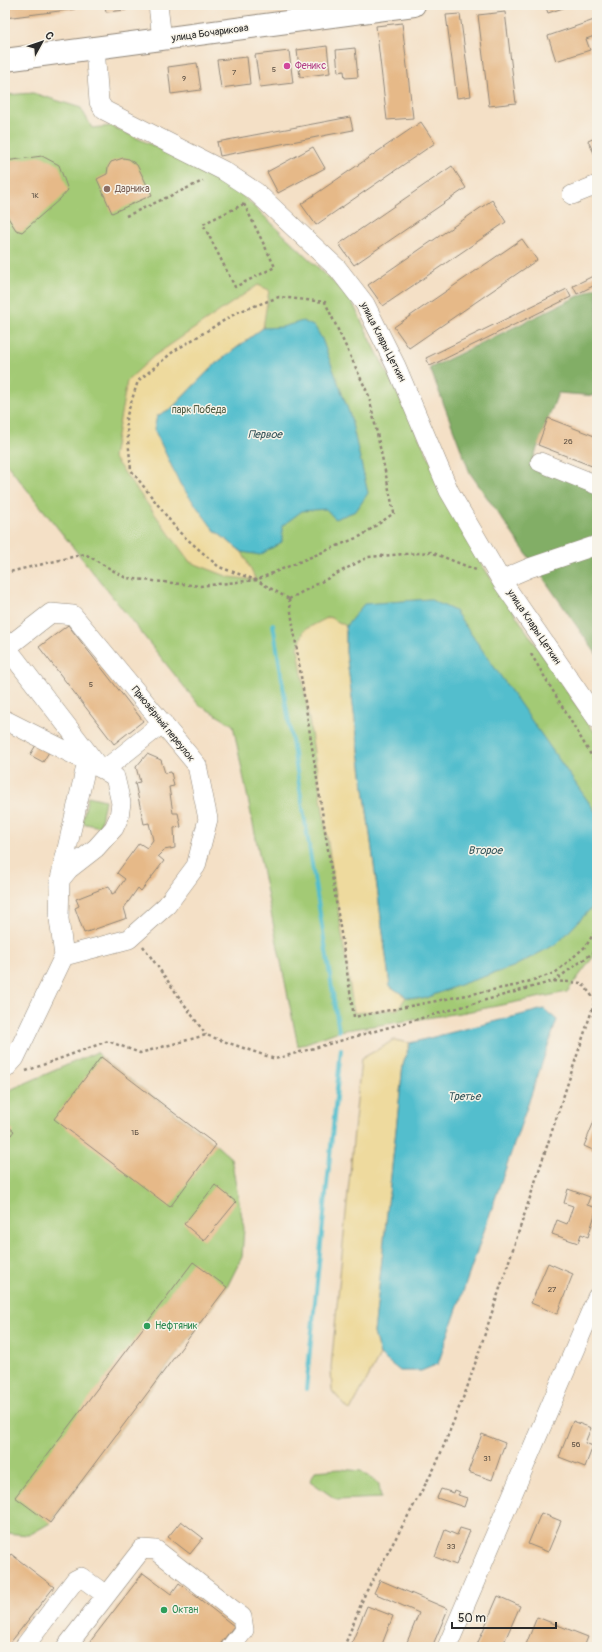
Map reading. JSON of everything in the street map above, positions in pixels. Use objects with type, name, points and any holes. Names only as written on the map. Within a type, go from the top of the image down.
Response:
[{"type":"main road","name":"улица Бочарикова","points":[[5,60],[414,5]]},
{"type":"street","points":[[158,5],[162,39]]},
{"type":"street","name":"улица Клары Цеткин","points":[[95,48],[99,102],[104,110],[224,171],[256,192],[338,269],[365,304],[396,366],[449,491],[501,580],[597,719]]},
{"type":"street","points":[[572,194],[597,185]]},
{"type":"street","points":[[540,462],[597,485]]},
{"type":"street","points":[[501,580],[530,568],[597,545]]},
{"type":"street","name":"Приозёрный переулок","points":[[6,648],[51,613],[74,615],[197,765],[208,819],[196,866],[167,905],[129,939],[64,956]]},
{"type":"street","points":[[6,648],[98,766],[96,766],[60,880],[58,919],[64,956],[15,1058],[12,1071]]},
{"type":"street","points":[[5,720],[115,777],[121,803],[119,817],[114,828],[96,848],[69,869],[60,880]]},
{"type":"street","points":[[96,766],[163,723]]},
{"type":"street","points":[[447,1647],[597,1297]]},
{"type":"street","points":[[66,1647],[142,1549],[156,1550],[242,1617],[244,1630],[231,1647]]},
{"type":"street","points":[[24,1647],[75,1580],[81,1577],[106,1595]]},
{"type":"path","points":[[126,216],[203,181]]},
{"type":"path","points":[[244,204],[275,267],[235,287],[203,224],[244,204]]},
{"type":"path","points":[[5,573],[85,554],[126,578],[200,586],[256,580],[362,536],[394,513],[369,396],[325,302],[279,297],[238,312],[174,351],[138,380],[126,418],[131,470],[178,531],[219,567],[256,580],[289,599]]},
{"type":"path","points":[[289,599],[368,557],[431,552],[479,571]]},
{"type":"path","points":[[289,599],[354,1017],[518,985],[555,973],[586,946],[597,928]]},
{"type":"path","points":[[527,649],[597,765]]},
{"type":"path","points":[[135,934],[206,1035]]},
{"type":"path","points":[[554,981],[597,950]]},
{"type":"path","points":[[12,1071],[108,1041],[140,1053],[206,1035],[275,1059],[554,981],[582,983],[595,1001]]},
{"type":"path","points":[[344,1647],[365,1594],[436,1464],[467,1388],[595,1001],[597,985]]},
{"type":"green space","name":"парк Победa","points":[[33,93],[81,108],[92,128],[111,126],[204,169],[242,195],[350,298],[482,565],[597,736],[597,952],[567,992],[466,1012],[339,1031],[298,1046],[233,725],[198,704],[5,462],[5,95]]},
{"type":"green space","points":[[597,287],[597,396],[558,393],[533,459],[597,484],[597,655],[470,473],[430,368]]},
{"type":"green space","points":[[88,796],[105,800],[100,827],[82,823]]},
{"type":"green space","name":"Нефтяник","points":[[97,1052],[101,1057],[231,1158],[244,1228],[242,1257],[227,1287],[50,1523],[29,1535],[5,1533],[5,1092]]},
{"type":"green space","points":[[340,1469],[361,1471],[379,1484],[381,1498],[337,1500],[310,1481],[315,1471]]},
{"type":"sand","points":[[258,285],[269,290],[263,328],[214,365],[172,408],[157,416],[214,530],[242,552],[256,580],[229,577],[190,562],[113,457],[127,381],[154,356]]},
{"type":"sand","points":[[329,617],[346,626],[346,652],[390,986],[406,997],[398,1009],[354,1013],[298,648],[304,630]]},
{"type":"sand","points":[[394,1040],[410,1043],[403,1065],[374,1333],[380,1355],[350,1411],[332,1391],[331,1367],[361,1059]]},
{"type":"water","name":"Первое","points":[[303,321],[315,327],[322,339],[350,415],[368,493],[356,511],[335,519],[326,509],[302,511],[282,526],[282,542],[260,555],[242,552],[214,530],[180,484],[154,429],[157,416],[172,408],[214,365],[263,328],[282,327]]},
{"type":"water","name":"Второе","points":[[429,599],[455,611],[597,814],[597,902],[558,943],[513,967],[423,999],[406,997],[390,986],[346,652],[346,626],[364,604]]},
{"type":"water","name":"Третье","points":[[544,1009],[557,1020],[438,1364],[421,1371],[400,1371],[380,1355],[374,1333],[403,1065],[410,1043]]},
{"type":"building","points":[[5,5],[74,5],[75,9],[5,18]]},
{"type":"building","points":[[105,5],[126,5],[126,10],[106,12]]},
{"type":"building","points":[[545,5],[572,5],[548,13]]},
{"type":"building","points":[[505,12],[516,103],[489,106],[478,15]]},
{"type":"building","points":[[460,14],[471,96],[457,98],[446,15]]},
{"type":"building","points":[[597,19],[597,35],[586,39],[590,50],[556,61],[548,36]]},
{"type":"building","points":[[402,23],[413,118],[387,120],[376,26]]},
{"type":"building","points":[[327,46],[330,73],[300,77],[297,50]]},
{"type":"building","points":[[355,48],[358,77],[345,78],[344,71],[338,72],[336,50]]},
{"type":"building","points":[[289,51],[293,83],[260,87],[255,55]]},
{"type":"building","points":[[247,57],[250,84],[221,88],[217,60]]},
{"type":"building","points":[[197,63],[201,90],[171,94],[168,67]]},
{"type":"building","points":[[350,117],[353,130],[220,156],[217,142]]},
{"type":"building","points":[[421,122],[435,143],[316,225],[301,204]]},
{"type":"building","points":[[597,137],[597,159],[588,141]]},
{"type":"building","points":[[313,147],[325,168],[278,193],[267,172]]},
{"type":"building","points":[[42,156],[59,165],[68,190],[60,199],[22,232],[16,230],[5,213],[5,161]]},
{"type":"building","points":[[123,158],[129,159],[137,165],[152,195],[112,213],[97,179],[107,174],[108,167],[111,162]]},
{"type":"building","points":[[452,166],[466,188],[354,265],[339,244]]},
{"type":"building","points":[[492,200],[506,222],[383,306],[368,285]]},
{"type":"building","points":[[522,239],[537,260],[409,348],[394,327]]},
{"type":"building","points":[[597,274],[597,284],[577,294],[573,286]]},
{"type":"building","points":[[567,289],[571,297],[430,366],[426,358]]},
{"type":"building","points":[[548,418],[597,437],[597,468],[538,445]]},
{"type":"building","points":[[68,625],[143,721],[114,744],[39,647]]},
{"type":"building","points":[[36,745],[49,752],[43,762],[30,755]]},
{"type":"building","points":[[147,754],[161,760],[165,773],[171,772],[174,786],[169,787],[173,813],[178,813],[181,827],[174,828],[175,848],[164,850],[158,856],[164,861],[141,891],[138,888],[124,908],[127,918],[84,933],[75,908],[79,906],[76,899],[109,886],[112,894],[116,892],[125,879],[117,873],[139,843],[147,848],[153,840],[149,823],[144,824],[135,783],[140,782],[136,767]]},
{"type":"building","points":[[101,1057],[216,1145],[170,1207],[54,1119]]},
{"type":"building","points":[[597,1114],[597,1152],[584,1146]]},
{"type":"building","points":[[5,1124],[14,1131],[5,1143]]},
{"type":"building","points":[[215,1185],[236,1202],[204,1241],[184,1224]]},
{"type":"building","points":[[568,1189],[590,1197],[587,1205],[597,1208],[588,1237],[581,1234],[578,1243],[552,1234],[557,1220],[567,1224],[573,1206],[564,1203]]},
{"type":"building","points":[[193,1262],[227,1287],[50,1523],[15,1497]]},
{"type":"building","points":[[548,1263],[573,1274],[557,1314],[531,1303]]},
{"type":"building","points":[[573,1421],[591,1428],[585,1443],[593,1446],[585,1467],[559,1457]]},
{"type":"building","points":[[482,1434],[505,1443],[492,1480],[468,1472]]},
{"type":"building","points":[[441,1489],[454,1493],[455,1490],[460,1492],[458,1495],[467,1498],[464,1507],[437,1498]]},
{"type":"building","points":[[541,1513],[561,1521],[548,1552],[528,1544]]},
{"type":"building","points":[[181,1521],[203,1538],[190,1554],[168,1537]]},
{"type":"building","points":[[460,1528],[470,1531],[456,1565],[435,1557],[445,1530],[457,1535]]},
{"type":"building","points":[[11,1554],[54,1587],[7,1647],[5,1647],[5,1561]]},
{"type":"building","name":"Октан","points":[[143,1573],[171,1594],[179,1583],[234,1626],[218,1647],[86,1647]]},
{"type":"building","points":[[380,1580],[448,1609],[432,1647],[405,1647],[419,1613],[374,1593]]},
{"type":"building","points":[[498,1596],[520,1606],[502,1647],[476,1647]]},
{"type":"building","points":[[367,1606],[393,1616],[381,1647],[350,1647]]},
{"type":"building","points":[[537,1617],[588,1637],[584,1647],[525,1647]]},
{"type":"waterway","points":[[273,624],[339,1031]]},
{"type":"waterway","points":[[306,1389],[341,1049]]},
{"type":"place","name":"Феникс","points":[[287,66]]},
{"type":"place","name":"Дарника","points":[[107,189]]},
{"type":"place","name":"Нефтяник","points":[[147,1326]]},
{"type":"place","name":"Октан","points":[[164,1610]]}]
